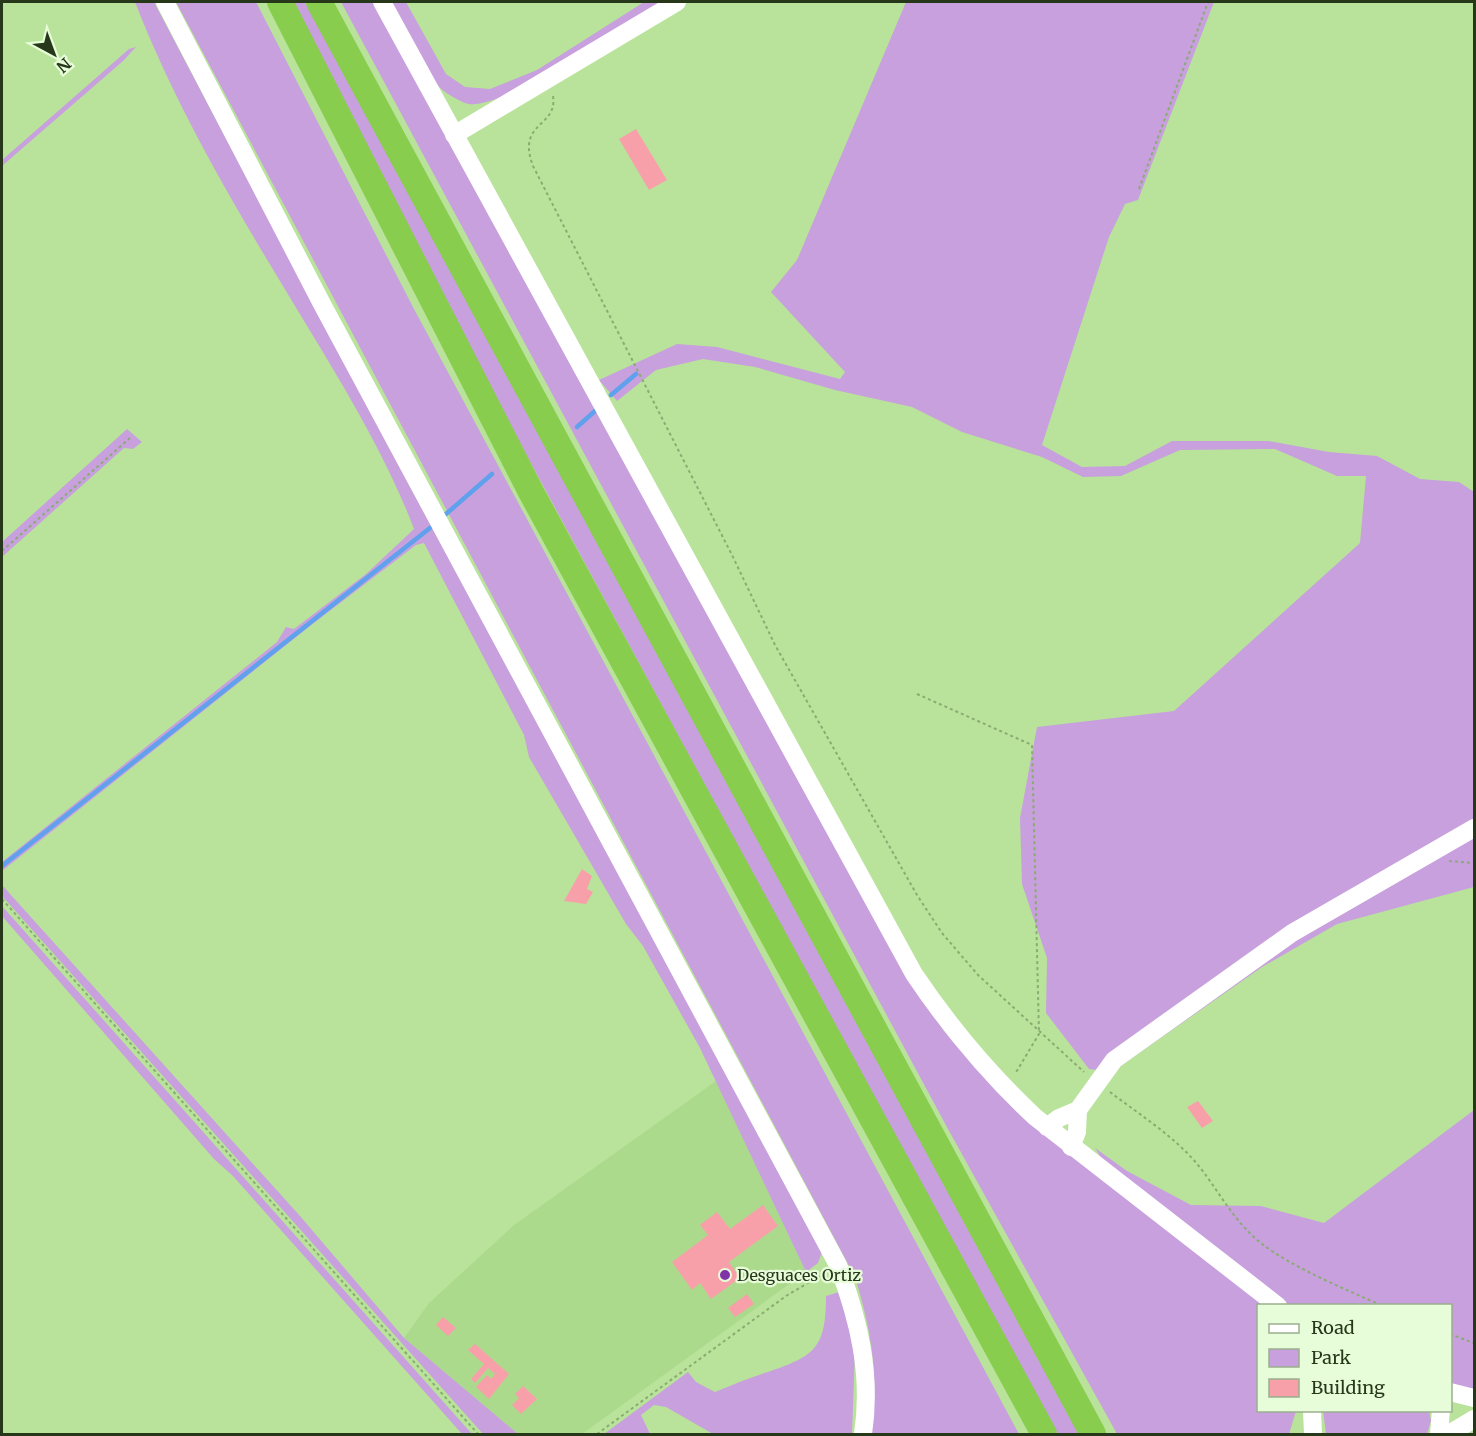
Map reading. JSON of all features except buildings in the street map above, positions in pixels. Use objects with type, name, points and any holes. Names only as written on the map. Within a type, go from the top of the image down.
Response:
[{"type":"highway","points":[[280,2],[531,492],[1044,1434]]},
{"type":"highway","points":[[319,2],[1091,1428]]},
{"type":"street","points":[[165,2],[322,304],[838,1265],[860,1328],[866,1376],[863,1434]]},
{"type":"street","points":[[382,2],[914,974],[943,1017],[1005,1089],[1071,1148],[1277,1304]]},
{"type":"street","points":[[454,135],[677,2]]},
{"type":"street","points":[[1071,1148],[1077,1132],[1078,1110],[1096,1081],[1114,1060],[1293,933],[1474,828]]},
{"type":"street","points":[[1047,1127],[1059,1118],[1078,1110]]},
{"type":"street","points":[[1452,1392],[1474,1398]]},
{"type":"street","points":[[1439,1434],[1441,1412]]},
{"type":"street","points":[[1449,1434],[1474,1419]]},
{"type":"path","points":[[1139,189],[1208,2]]},
{"type":"path","points":[[546,79],[554,105],[550,115],[535,128],[529,140],[528,149],[533,166],[732,555],[775,645],[916,895],[942,933],[978,975],[1039,1034],[1177,1143],[1197,1165],[1238,1220],[1262,1244],[1346,1289],[1381,1304]]},
{"type":"path","points":[[2,550],[130,438]]},
{"type":"path","points":[[917,694],[1032,745],[1039,1034],[1005,1089]]},
{"type":"path","points":[[2,899],[478,1434]]},
{"type":"path","points":[[597,1434],[786,1296],[838,1265]]},
{"type":"path","points":[[1452,1335],[1474,1343]]},
{"type":"shaded area","name":"Desguaces Ortiz","points":[[716,1081],[806,1272],[582,1434],[518,1434],[404,1338],[429,1303],[514,1225]]},
{"type":"green space","points":[[135,2],[154,2],[377,425],[822,1252],[818,1263],[806,1272],[700,1048],[643,946],[626,924],[529,757],[524,735],[424,543],[416,545],[310,626],[2,871],[2,862],[277,642],[286,627],[294,629],[366,574],[414,529],[388,469],[357,410],[247,225],[186,116]]},
{"type":"green space","points":[[176,2],[256,2],[414,309],[1019,1434],[871,1434],[874,1374],[870,1336],[855,1277]]},
{"type":"green space","points":[[289,2],[305,2],[1079,1434],[1056,1434],[448,310]]},
{"type":"green space","points":[[341,2],[374,2],[902,968],[944,1031],[992,1085],[1266,1304],[1257,1304],[1257,1412],[1296,1412],[1289,1434],[1117,1434],[948,1129]]},
{"type":"green space","points":[[390,2],[406,2],[446,74],[465,87],[490,89],[537,70],[644,2],[663,2],[537,80],[486,102],[469,104],[448,94],[431,77],[415,52]]},
{"type":"green space","points":[[906,2],[1214,2],[1138,200],[1125,204],[1109,237],[1042,445],[1082,467],[1125,466],[1172,441],[1268,441],[1329,452],[1377,456],[1420,479],[1459,482],[1474,492],[1474,887],[1337,924],[1262,967],[1112,1072],[1089,1069],[1046,1013],[1047,958],[1022,884],[1020,818],[1037,727],[1174,711],[1360,543],[1366,476],[1337,476],[1275,449],[1180,450],[1121,476],[1083,477],[1042,457],[962,432],[912,407],[835,390],[755,367],[703,359],[656,370],[617,401],[599,380],[677,344],[717,347],[840,379],[845,372],[771,292],[797,260]]},
{"type":"green space","points":[[136,47],[123,61],[2,166],[2,160],[129,49]]},
{"type":"green space","points":[[127,429],[142,442],[133,449],[124,448],[2,557],[2,542]]},
{"type":"green space","points":[[2,885],[300,1216],[404,1338],[518,1434],[483,1434],[2,896]]},
{"type":"green space","points":[[2,906],[472,1434],[462,1434],[233,1176],[214,1159],[2,916]]},
{"type":"green space","points":[[1474,1110],[1474,1392],[1452,1385],[1452,1304],[1288,1304],[1105,1164],[1095,1148],[1127,1171],[1191,1205],[1261,1206],[1324,1223]]},
{"type":"green space","points":[[839,1292],[855,1350],[852,1434],[713,1434],[666,1407],[654,1405],[641,1415],[650,1434],[604,1434],[688,1372],[696,1382],[715,1392],[797,1361],[807,1355],[815,1348],[824,1328],[826,1296]]},
{"type":"green space","points":[[1323,1412],[1429,1412],[1431,1421],[1427,1434],[1326,1434]]},
{"type":"waterway","points":[[611,395],[636,374]]},
{"type":"waterway","points":[[577,427],[595,411]]},
{"type":"waterway","points":[[446,514],[492,474]]},
{"type":"waterway","points":[[2,866],[430,528]]},
{"type":"place","name":"Desguaces Ortiz","points":[[725,1275]]}]
